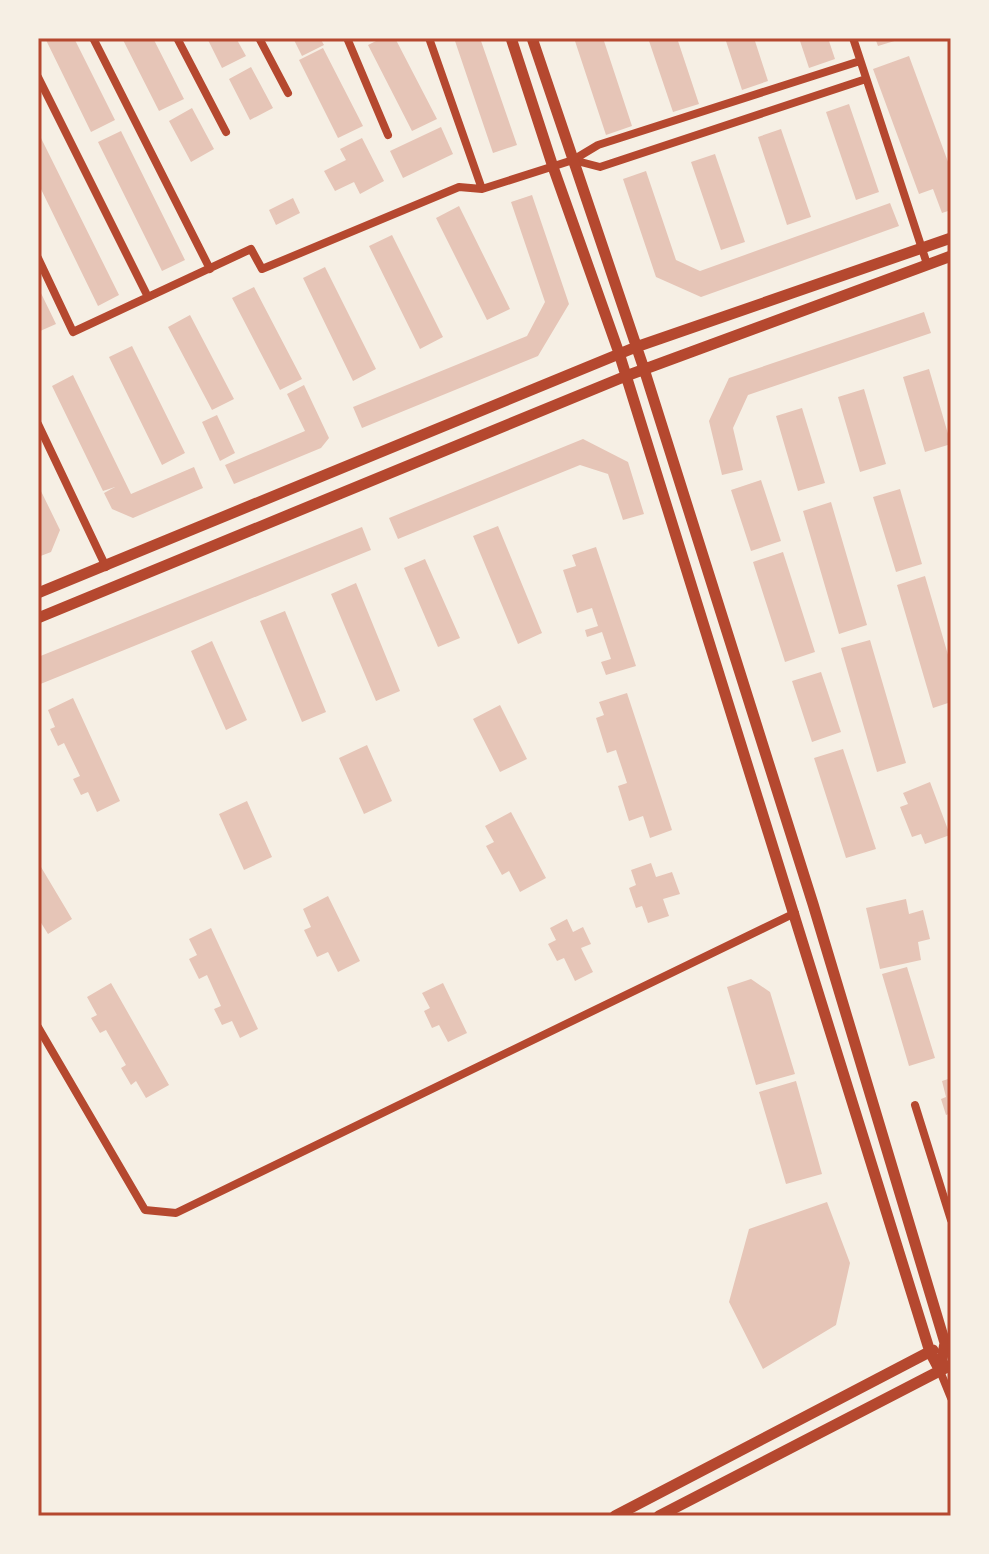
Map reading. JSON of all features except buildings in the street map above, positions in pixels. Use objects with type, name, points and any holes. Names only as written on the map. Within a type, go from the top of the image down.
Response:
[{"type":"street","points":[[93,38],[210,269]]},
{"type":"street","points":[[177,38],[226,132]]},
{"type":"street","points":[[259,38],[288,93]]},
{"type":"street","points":[[347,38],[388,135]]},
{"type":"street","points":[[429,38],[482,189]]},
{"type":"street","points":[[511,38],[619,353],[930,1352],[945,1368]]},
{"type":"street","points":[[532,38],[644,369],[948,1341],[945,1368],[951,1398]]},
{"type":"street","points":[[853,38],[927,264]]},
{"type":"street","points":[[38,258],[73,332],[251,249],[262,269],[459,187],[482,189],[553,167],[573,160],[598,145],[860,61]]},
{"type":"street","points":[[38,77],[148,297]]},
{"type":"street","points":[[573,160],[600,167],[866,79]]},
{"type":"street","points":[[38,593],[619,353],[951,238]]},
{"type":"street","points":[[38,618],[626,376],[951,256]]},
{"type":"street","points":[[38,424],[106,567]]},
{"type":"street","points":[[88,574],[97,595]]},
{"type":"street","points":[[38,1027],[145,1210],[176,1213],[813,904]]},
{"type":"street","points":[[915,1105],[951,1220]]},
{"type":"street","points":[[622,1514],[948,1341]]},
{"type":"street","points":[[659,1516],[945,1368]]}]
